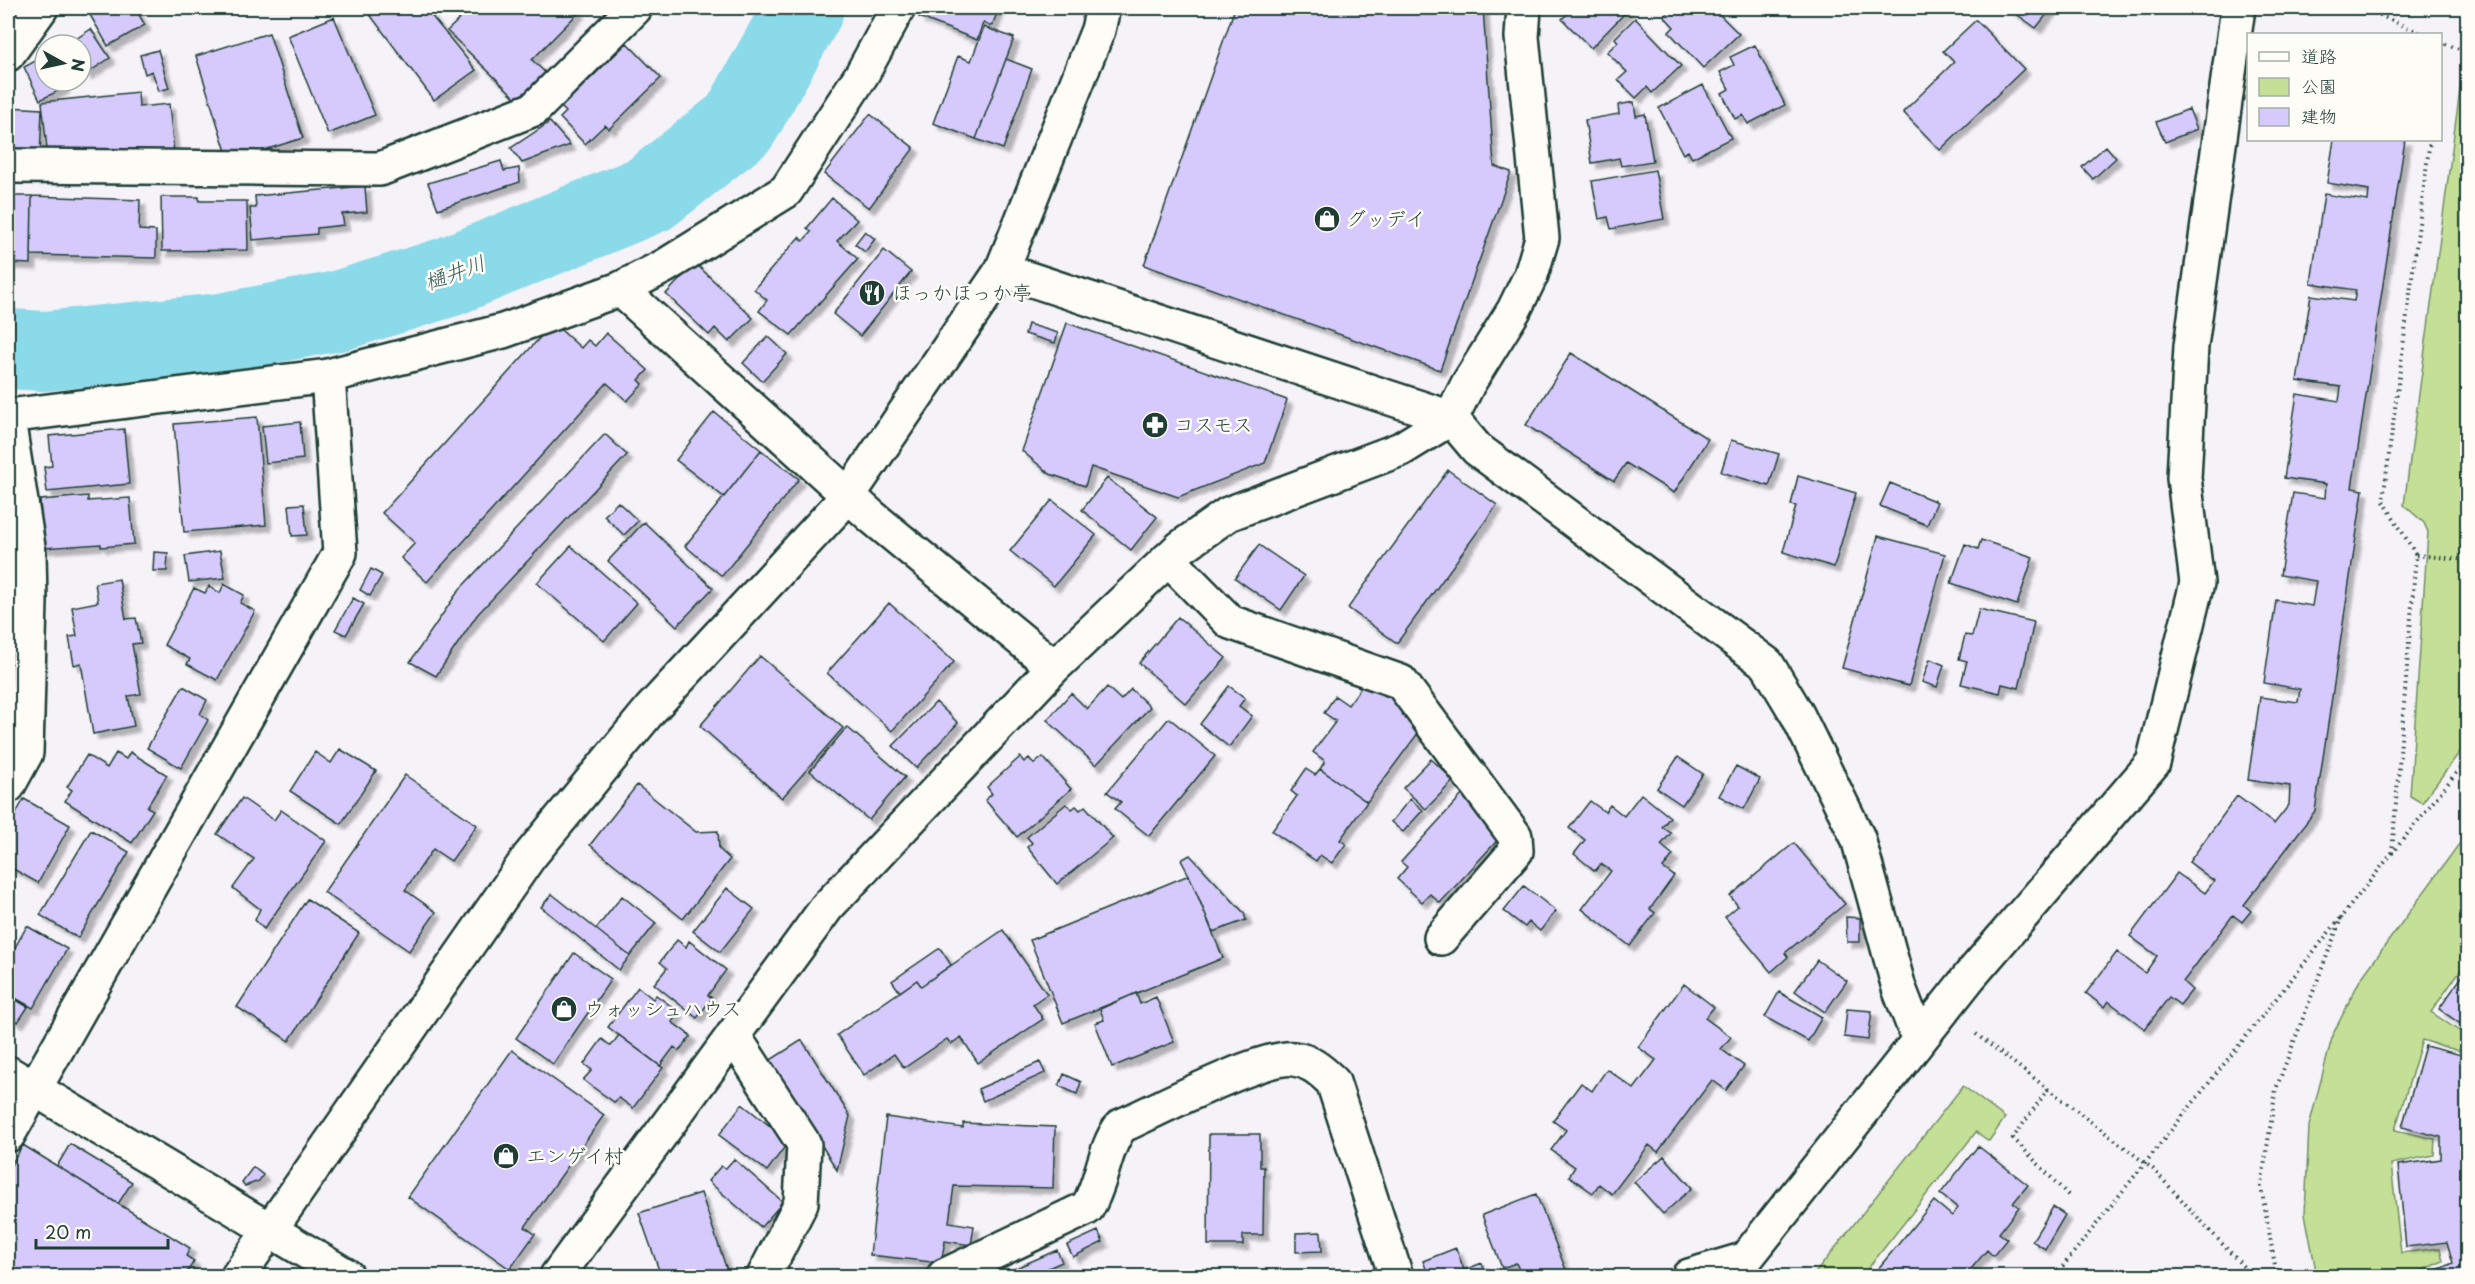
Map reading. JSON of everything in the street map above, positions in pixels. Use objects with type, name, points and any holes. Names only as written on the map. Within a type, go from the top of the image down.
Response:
[{"type":"street","points":[[8,54],[41,8]]},
{"type":"street","points":[[8,166],[380,169],[534,109],[635,8]]},
{"type":"street","points":[[8,786],[26,753],[19,601],[28,553],[8,418],[328,376],[503,331],[620,289],[665,266],[786,191],[861,74],[898,8]]},
{"type":"street","points":[[238,1276],[529,857],[650,710],[848,496],[1002,270],[1098,30],[1103,8]]},
{"type":"street","points":[[557,1276],[826,907],[1054,667],[1180,548],[1228,514],[1401,449],[1451,418],[1468,384],[1514,310],[1531,275],[1542,238],[1522,37],[1524,8]]},
{"type":"street","points":[[1689,1276],[1739,1268],[1971,976],[2153,763],[2197,583],[2184,478],[2191,346],[2238,8]]},
{"type":"street","points":[[1002,270],[1451,418],[1477,448],[1767,664],[1797,714],[1858,838],[1899,988],[1919,1040]]},
{"type":"street","points":[[620,289],[848,496],[1054,667]]},
{"type":"street","points":[[8,1135],[340,554],[328,376]]},
{"type":"street","points":[[1168,559],[1230,622],[1401,682],[1515,836],[1516,851],[1441,938]]},
{"type":"street","points":[[733,1035],[804,1144],[801,1203],[764,1276]]},
{"type":"street","points":[[944,1276],[1086,1208],[1095,1195],[1112,1138],[1121,1126],[1264,1062],[1293,1058],[1313,1064],[1333,1082],[1396,1276]]},
{"type":"street","points":[[8,1073],[347,1276]]},
{"type":"path","points":[[2363,8],[2421,33]]},
{"type":"path","points":[[2442,43],[2468,52]]},
{"type":"path","points":[[2392,853],[2416,555],[2383,500],[2430,141]]},
{"type":"path","points":[[2416,555],[2468,560]]},
{"type":"path","points":[[2055,1276],[2468,758]]},
{"type":"path","points":[[2277,1276],[2261,1187],[2276,1089],[2344,912]]},
{"type":"path","points":[[1977,1034],[2145,1163],[2252,1276]]},
{"type":"path","points":[[2048,1089],[2013,1138],[2070,1197]]},
{"type":"green space","points":[[2462,75],[2468,77],[2467,742],[2422,803],[2410,796],[2428,532],[2424,523],[2404,505]]},
{"type":"green space","points":[[2467,833],[2467,961],[2431,1012],[2465,1035],[2459,1051],[2422,1040],[2395,1130],[2435,1139],[2434,1155],[2391,1164],[2401,1253],[2440,1248],[2443,1261],[2409,1276],[2317,1276],[2305,1214],[2309,1126],[2333,1034],[2360,980]]},
{"type":"green space","points":[[1963,1086],[2005,1118],[1989,1141],[1976,1132],[1862,1276],[1813,1276]]},
{"type":"building","points":[[86,8],[135,8],[145,25],[108,46]]},
{"type":"building","points":[[374,8],[425,8],[476,70],[434,100],[368,12]]},
{"type":"building","points":[[471,8],[575,8],[579,12],[532,60],[549,76],[523,105],[447,31]]},
{"type":"building","points":[[923,8],[999,8],[992,26],[983,23],[977,40],[919,17]]},
{"type":"building","name":"グッデイ","points":[[1235,8],[1483,8],[1494,166],[1511,172],[1440,370],[1144,265]]},
{"type":"building","points":[[1571,8],[1626,8],[1628,10],[1591,48],[1562,19]]},
{"type":"building","points":[[1674,8],[1713,8],[1739,34],[1703,68],[1669,32],[1674,27],[1664,16]]},
{"type":"building","points":[[2008,8],[2052,8],[2036,28]]},
{"type":"building","points":[[334,17],[375,115],[328,134],[288,36]]},
{"type":"building","points":[[1635,18],[1681,66],[1652,93],[1647,87],[1636,98],[1618,80],[1627,72],[1607,52],[1618,42],[1615,38]]},
{"type":"building","points":[[1976,20],[2024,69],[1940,150],[1903,112],[1954,62],[1943,51]]},
{"type":"building","points":[[984,27],[1014,38],[976,139],[933,123],[958,56],[971,61]]},
{"type":"building","points":[[91,29],[110,58],[93,69],[93,33],[85,33]]},
{"type":"building","points":[[269,33],[303,138],[229,161],[196,56]]},
{"type":"building","points":[[627,43],[661,78],[609,129],[605,125],[585,144],[560,118],[566,112],[561,107]]},
{"type":"building","points":[[1755,45],[1785,105],[1748,124],[1743,115],[1735,119],[1722,93],[1729,89],[1720,72],[1734,65],[1730,57]]},
{"type":"building","points":[[158,50],[169,88],[159,91],[152,71],[145,74],[140,55]]},
{"type":"building","points":[[1006,59],[1032,69],[1003,149],[976,139]]},
{"type":"building","points":[[33,62],[33,86],[24,67]]},
{"type":"building","points":[[1703,85],[1731,138],[1692,158],[1688,151],[1683,154],[1659,108]]},
{"type":"building","points":[[138,92],[139,107],[169,104],[174,153],[48,158],[42,102]]},
{"type":"building","points":[[37,93],[54,93],[40,100]]},
{"type":"building","points":[[1634,102],[1636,116],[1645,114],[1653,161],[1621,166],[1619,158],[1592,163],[1585,120],[1619,114],[1618,105]]},
{"type":"building","points":[[8,107],[42,109],[40,158],[8,157]]},
{"type":"building","points":[[2189,109],[2197,129],[2165,142],[2156,122]]},
{"type":"building","points":[[870,114],[914,148],[869,208],[824,174]]},
{"type":"building","points":[[550,122],[570,145],[522,163],[511,148]]},
{"type":"building","points":[[2334,141],[2405,141],[2352,488],[2363,490],[2315,811],[2244,905],[2251,911],[2242,922],[2233,915],[2183,982],[2192,990],[2180,1005],[2169,997],[2145,1029],[2108,1001],[2104,1007],[2086,993],[2117,952],[2145,973],[2157,956],[2130,936],[2177,873],[2205,893],[2214,881],[2189,862],[2237,796],[2274,824],[2289,805],[2290,786],[2248,780],[2260,697],[2298,702],[2300,689],[2264,683],[2276,600],[2312,606],[2316,581],[2280,575],[2293,493],[2325,498],[2326,484],[2284,478],[2297,394],[2339,401],[2341,387],[2297,381],[2311,295],[2354,301],[2356,290],[2311,283],[2324,194],[2368,201],[2369,190],[2327,183]]},
{"type":"building","points":[[2106,146],[2116,158],[2093,179],[2082,167]]},
{"type":"building","points":[[501,161],[504,171],[519,168],[520,182],[438,209],[428,183]]},
{"type":"building","points":[[1655,170],[1664,219],[1611,229],[1608,217],[1599,219],[1592,181]]},
{"type":"building","points":[[365,186],[367,212],[342,214],[344,225],[317,228],[317,234],[253,240],[250,208],[256,208],[255,196]]},
{"type":"building","points":[[8,196],[32,196],[31,264],[8,263]]},
{"type":"building","points":[[32,196],[140,200],[139,230],[156,231],[156,258],[31,255]]},
{"type":"building","points":[[161,197],[199,197],[199,201],[247,201],[248,250],[162,251]]},
{"type":"building","points":[[832,198],[857,220],[837,241],[858,259],[791,335],[759,311],[767,300],[754,289],[799,237],[803,241],[811,232],[807,228]]},
{"type":"building","points":[[865,231],[875,239],[865,252],[855,244]]},
{"type":"building","name":"ほっかほっか亭","points":[[884,250],[911,272],[860,336],[833,314]]},
{"type":"building","points":[[695,263],[753,318],[729,342],[715,328],[709,335],[666,294]]},
{"type":"building","points":[[553,323],[581,348],[588,340],[595,346],[606,333],[648,370],[639,380],[643,384],[627,401],[607,383],[427,582],[401,558],[415,543],[382,513]]},
{"type":"building","name":"コスモス","points":[[1067,323],[1287,400],[1265,463],[1178,497],[1091,467],[1085,486],[1050,474],[1022,451]]},
{"type":"building","points":[[1028,324],[1058,333],[1055,343],[1025,334]]},
{"type":"building","points":[[768,336],[787,354],[762,381],[743,363]]},
{"type":"building","points":[[1571,353],[1708,439],[1674,493],[1626,463],[1614,481],[1526,425]]},
{"type":"building","points":[[714,412],[761,450],[724,497],[676,460]]},
{"type":"building","points":[[257,417],[266,525],[184,532],[174,424]]},
{"type":"building","points":[[300,422],[303,459],[266,463],[262,426]]},
{"type":"building","points":[[124,429],[129,484],[47,492],[44,467],[52,466],[49,436]]},
{"type":"building","points":[[605,434],[627,455],[477,615],[436,676],[410,662],[459,590]]},
{"type":"building","points":[[1731,440],[1779,454],[1769,486],[1721,472]]},
{"type":"building","points":[[761,450],[799,479],[722,576],[685,546]]},
{"type":"building","points":[[1448,470],[1497,505],[1397,643],[1348,608]]},
{"type":"building","points":[[1798,476],[1856,493],[1834,567],[1783,552],[1796,506],[1791,505]]},
{"type":"building","points":[[1107,478],[1157,517],[1131,550],[1082,510]]},
{"type":"building","points":[[1890,483],[1937,502],[1927,525],[1880,506]]},
{"type":"building","points":[[88,496],[88,501],[130,498],[134,544],[43,548],[40,500]]},
{"type":"building","points":[[1052,500],[1096,535],[1054,586],[1010,551]]},
{"type":"building","points":[[618,502],[638,521],[624,535],[604,516]]},
{"type":"building","points":[[304,504],[307,535],[292,536],[289,505]]},
{"type":"building","points":[[644,522],[713,588],[677,626],[608,561]]},
{"type":"building","points":[[8,529],[11,530],[8,580]]},
{"type":"building","points":[[1878,536],[1945,554],[1909,686],[1842,668]]},
{"type":"building","points":[[1981,540],[2033,557],[2017,605],[1951,583],[1965,544],[1978,549]]},
{"type":"building","points":[[1259,545],[1304,576],[1281,610],[1235,578]]},
{"type":"building","points":[[571,546],[637,603],[604,641],[537,583]]},
{"type":"building","points":[[220,551],[225,578],[189,582],[185,556]]},
{"type":"building","points":[[154,552],[168,553],[167,571],[153,571]]},
{"type":"building","points":[[371,569],[382,575],[370,596],[360,590]]},
{"type":"building","points":[[119,579],[126,619],[136,618],[141,643],[132,644],[141,694],[128,696],[134,726],[93,734],[81,663],[74,665],[69,637],[77,636],[72,607],[98,602],[95,583]]},
{"type":"building","points":[[224,584],[244,595],[240,603],[255,611],[217,680],[187,664],[190,659],[164,645],[194,588],[205,593],[209,586],[220,593]]},
{"type":"building","points":[[353,598],[364,604],[346,635],[335,630]]},
{"type":"building","points":[[889,603],[954,662],[892,731],[827,673]]},
{"type":"building","points":[[1979,609],[2034,622],[2019,688],[2002,684],[2000,693],[1961,684],[1967,661],[1959,659],[1965,635],[1972,636]]},
{"type":"building","points":[[1178,617],[1226,658],[1186,704],[1139,663]]},
{"type":"building","points":[[760,656],[843,728],[782,798],[700,726]]},
{"type":"building","points":[[1930,659],[1944,665],[1937,687],[1922,682]]},
{"type":"building","points":[[1368,678],[1427,721],[1367,802],[1320,769],[1325,761],[1313,752],[1336,721],[1324,713],[1335,696],[1348,705]]},
{"type":"building","points":[[183,686],[207,700],[200,714],[208,720],[181,768],[147,748]]},
{"type":"building","points":[[1229,686],[1245,698],[1239,706],[1252,716],[1229,747],[1200,724]]},
{"type":"building","points":[[1107,687],[1121,700],[1131,689],[1150,707],[1096,765],[1047,720],[1071,693],[1087,709]]},
{"type":"building","points":[[936,702],[958,723],[916,768],[893,746]]},
{"type":"building","points":[[1169,718],[1215,756],[1149,836],[1115,809],[1121,802],[1107,792]]},
{"type":"building","points":[[847,727],[905,777],[869,820],[810,771]]},
{"type":"building","points":[[340,749],[376,771],[341,824],[290,791],[315,752],[331,763]]},
{"type":"building","points":[[130,752],[167,775],[147,807],[153,810],[132,843],[65,801],[72,790],[67,787],[87,755],[107,768],[116,753],[126,759]]},
{"type":"building","points":[[1020,757],[1024,762],[1029,758],[1034,764],[1043,757],[1071,789],[1017,837],[985,800],[992,794],[987,787]]},
{"type":"building","points":[[1678,757],[1703,774],[1682,805],[1657,788]]},
{"type":"building","points":[[1431,759],[1454,780],[1426,809],[1403,788]]},
{"type":"building","points":[[1736,766],[1760,779],[1744,809],[1719,796]]},
{"type":"building","points":[[1306,769],[1315,775],[1320,769],[1367,802],[1340,840],[1346,844],[1332,863],[1320,855],[1316,861],[1272,831],[1297,796],[1291,791]]},
{"type":"building","points":[[405,775],[477,825],[451,861],[433,849],[405,890],[436,912],[409,951],[324,892]]},
{"type":"building","points":[[637,785],[696,832],[718,831],[719,849],[730,859],[683,919],[590,845]]},
{"type":"building","points":[[1641,794],[1670,817],[1662,827],[1671,833],[1661,845],[1673,855],[1663,868],[1674,876],[1650,909],[1655,913],[1630,946],[1582,909],[1611,871],[1601,864],[1595,871],[1574,854],[1585,840],[1569,828],[1590,801],[1605,812],[1610,805],[1624,816]]},
{"type":"building","points":[[1462,795],[1504,833],[1440,903],[1430,894],[1422,902],[1397,879],[1407,867],[1401,862]]},
{"type":"building","points":[[242,798],[274,820],[281,810],[326,841],[264,929],[255,920],[260,909],[233,888],[254,859],[217,834]]},
{"type":"building","points":[[24,799],[70,825],[38,883],[8,866],[8,828]]},
{"type":"building","points":[[1410,799],[1423,810],[1403,832],[1391,822]]},
{"type":"building","points":[[1066,804],[1072,809],[1076,806],[1080,810],[1085,806],[1113,838],[1057,884],[1027,847],[1032,843],[1027,837]]},
{"type":"building","points":[[91,830],[129,852],[78,938],[40,915]]},
{"type":"building","points":[[1794,843],[1845,904],[1785,953],[1788,957],[1771,972],[1725,917],[1738,906],[1730,896]]},
{"type":"building","points":[[1190,855],[1244,913],[1246,920],[1213,932],[1181,860]]},
{"type":"building","points":[[1189,875],[1223,958],[1063,1023],[1030,940]]},
{"type":"building","points":[[1524,886],[1556,911],[1540,931],[1529,922],[1525,927],[1504,911]]},
{"type":"building","points":[[727,888],[754,909],[720,952],[693,931]]},
{"type":"building","points":[[552,894],[630,956],[619,970],[541,907]]},
{"type":"building","points":[[622,896],[656,923],[630,956],[596,929]]},
{"type":"building","points":[[307,899],[359,933],[289,1041],[237,1007]]},
{"type":"building","points":[[1846,917],[1860,918],[1860,942],[1847,942]]},
{"type":"building","points":[[27,926],[67,949],[33,1008],[8,994],[8,960]]},
{"type":"building","points":[[1003,930],[1047,994],[1033,1004],[1043,1019],[978,1063],[961,1037],[951,1044],[947,1039],[904,1068],[894,1054],[864,1075],[837,1035],[917,980],[921,986]]},
{"type":"building","points":[[677,940],[686,947],[689,941],[726,970],[708,995],[712,998],[697,1018],[654,984],[667,968],[660,962]]},
{"type":"building","points":[[940,948],[951,965],[921,986],[917,980],[900,992],[892,981]]},
{"type":"building","name":"ウォッシュハウス","points":[[574,953],[611,979],[553,1064],[516,1038]]},
{"type":"building","points":[[1817,960],[1847,981],[1825,1012],[1795,991]]},
{"type":"building","points":[[2468,968],[2468,1029],[2439,1009]]},
{"type":"building","points":[[1684,984],[1714,1007],[1705,1018],[1731,1037],[1721,1049],[1744,1066],[1726,1090],[1712,1080],[1658,1152],[1649,1145],[1612,1194],[1599,1184],[1593,1193],[1569,1176],[1575,1167],[1551,1150],[1566,1130],[1553,1121],[1581,1083],[1592,1091],[1607,1069],[1634,1089],[1656,1060],[1638,1047]]},
{"type":"building","points":[[638,987],[653,999],[656,995],[679,1012],[672,1022],[691,1036],[679,1051],[674,1047],[660,1066],[608,1027]]},
{"type":"building","points":[[1779,992],[1822,1017],[1808,1041],[1765,1017]]},
{"type":"building","points":[[1136,993],[1140,1004],[1156,997],[1174,1042],[1112,1067],[1095,1023],[1104,1020],[1100,1009]]},
{"type":"building","points":[[8,995],[28,1007],[18,1022],[8,1016]]},
{"type":"building","points":[[1847,1009],[1872,1011],[1868,1040],[1844,1037]]},
{"type":"building","points":[[619,1035],[663,1068],[633,1108],[619,1098],[614,1102],[583,1080],[592,1070],[584,1064],[602,1039],[611,1046]]},
{"type":"building","points":[[802,1040],[850,1116],[837,1170],[769,1061]]},
{"type":"building","points":[[2425,1046],[2465,1056],[2468,1050],[2468,1276],[2424,1276],[2453,1263],[2447,1242],[2406,1247],[2398,1165],[2441,1159],[2441,1137],[2402,1127]]},
{"type":"building","name":"エンゲイ村","points":[[512,1050],[604,1115],[525,1227],[535,1234],[510,1269],[408,1197]]},
{"type":"building","points":[[1040,1062],[1045,1073],[983,1101],[978,1089]]},
{"type":"building","points":[[1064,1074],[1081,1082],[1077,1094],[1059,1086]]},
{"type":"building","points":[[742,1104],[789,1141],[767,1171],[719,1135]]},
{"type":"building","points":[[886,1117],[963,1128],[963,1123],[1055,1127],[1053,1188],[954,1186],[949,1222],[974,1226],[971,1245],[945,1241],[941,1263],[870,1255]]},
{"type":"building","points":[[1209,1134],[1260,1134],[1260,1167],[1264,1167],[1263,1235],[1243,1235],[1243,1245],[1208,1245]]},
{"type":"building","points":[[70,1144],[132,1182],[118,1204],[57,1166]]},
{"type":"building","points":[[23,1145],[190,1248],[186,1256],[194,1261],[185,1276],[8,1276],[8,1170]]},
{"type":"building","points":[[1978,1146],[2028,1185],[2013,1203],[2019,1207],[1999,1233],[2007,1239],[1993,1256],[1987,1250],[1965,1276],[1872,1276],[1934,1201],[1952,1216],[1958,1208],[1940,1194]]},
{"type":"building","points":[[1664,1156],[1692,1188],[1663,1214],[1634,1182]]},
{"type":"building","points":[[734,1159],[783,1202],[761,1227],[708,1181],[721,1166],[725,1169]]},
{"type":"building","points":[[253,1167],[263,1175],[259,1181],[245,1186],[242,1182]]},
{"type":"building","points":[[701,1193],[729,1276],[661,1276],[639,1213]]},
{"type":"building","points":[[1536,1194],[1566,1270],[1551,1276],[1522,1276],[1516,1263],[1502,1268],[1482,1215]]},
{"type":"building","points":[[2053,1207],[2065,1215],[2045,1249],[2032,1241]]},
{"type":"building","points":[[1098,1231],[1103,1242],[1073,1257],[1067,1245]]},
{"type":"building","points":[[1321,1232],[1322,1251],[1296,1252],[1296,1233]]},
{"type":"building","points":[[1456,1248],[1464,1270],[1482,1263],[1487,1276],[1429,1276],[1423,1261]]},
{"type":"building","points":[[1057,1250],[1062,1262],[1030,1276],[998,1276]]},
{"type":"waterway","name":"樋井川","points":[[8,349],[45,351],[221,333],[338,311],[448,277],[650,194],[740,123],[804,8]]},
{"type":"place","name":"グッデイ","points":[[1327,219]]},
{"type":"place","name":"ほっかほっか亭","points":[[872,293]]},
{"type":"place","name":"コスモス","points":[[1155,425]]},
{"type":"place","name":"ウォッシュハウス","points":[[564,1009]]},
{"type":"place","name":"エンゲイ村","points":[[506,1156]]}]
